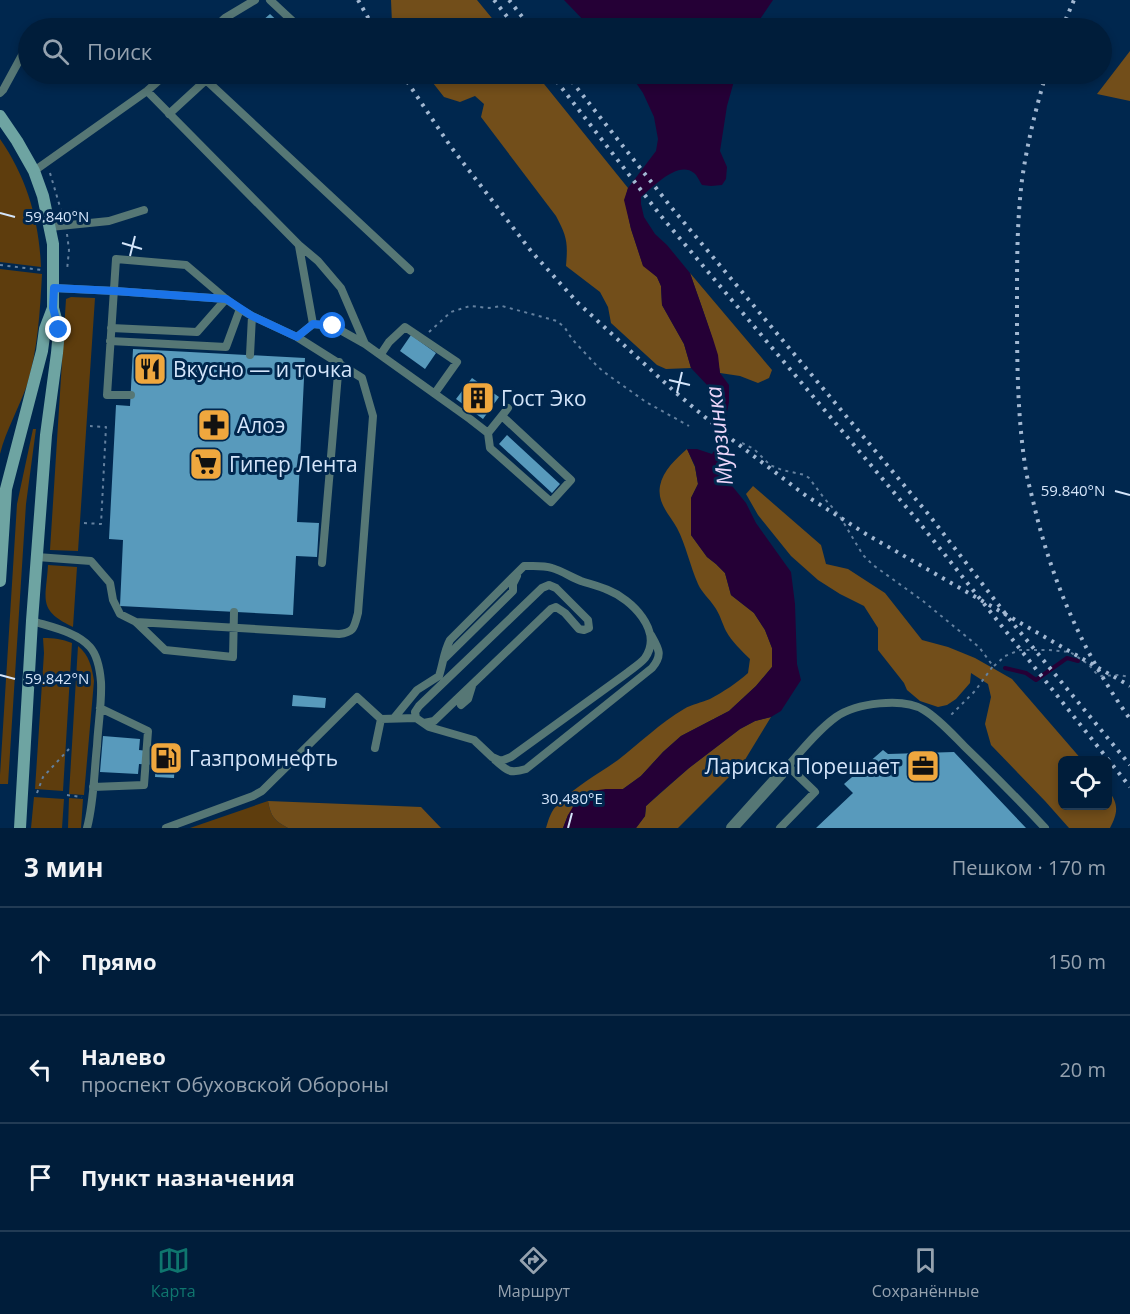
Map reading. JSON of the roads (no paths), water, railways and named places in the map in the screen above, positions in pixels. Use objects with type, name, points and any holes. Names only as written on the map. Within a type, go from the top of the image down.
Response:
[{"type":"street","points":[[0,116],[34,171],[43,196],[53,244],[54,288],[53,308],[45,329],[42,351],[6,489],[0,581]]},
{"type":"street","points":[[20,828],[46,435],[59,330],[53,308]]},
{"type":"street","points":[[732,828],[788,766]]},
{"type":"lane","points":[[225,18],[255,0]]},
{"type":"lane","points":[[270,0],[288,18]]},
{"type":"lane","points":[[0,93],[18,62]]},
{"type":"lane","points":[[34,171],[155,84]]},
{"type":"lane","points":[[169,114],[202,84]]},
{"type":"lane","points":[[210,84],[410,270]]},
{"type":"lane","points":[[147,91],[298,245],[318,261],[341,288],[365,344]]},
{"type":"lane","points":[[50,227],[109,221],[144,210]]},
{"type":"lane","points":[[298,245],[313,324]]},
{"type":"lane","points":[[131,395],[108,395],[116,259],[186,265],[240,309],[297,337],[362,378],[373,416],[358,613],[353,629],[349,633],[136,622]]},
{"type":"lane","points":[[54,288],[226,299]]},
{"type":"lane","points":[[111,328],[197,332],[226,299]]},
{"type":"lane","points":[[110,341],[226,347],[240,309]]},
{"type":"lane","points":[[250,355],[252,316]]},
{"type":"lane","points":[[297,337],[313,324],[333,326],[381,354],[488,433],[490,448],[551,502],[571,480],[502,416]]},
{"type":"lane","points":[[381,354],[389,342],[405,327],[457,362],[435,393]]},
{"type":"lane","points":[[322,563],[339,362]]},
{"type":"lane","points":[[488,433],[508,408]]},
{"type":"lane","points":[[37,557],[92,561],[110,583],[113,600],[120,614],[136,622],[165,650],[233,657],[234,612]]},
{"type":"lane","points":[[166,828],[262,791],[357,697],[381,719],[416,718],[429,727],[474,740],[507,771],[516,772],[526,769],[652,668],[658,661],[659,649],[639,613],[609,590],[553,568],[541,565],[524,566],[450,640],[439,676],[417,690],[394,718]]},
{"type":"lane","points":[[110,583],[121,584]]},
{"type":"lane","points":[[416,718],[415,712],[419,706],[542,588],[549,585],[556,588],[588,620],[589,628],[579,629],[565,613],[556,607],[551,609],[434,721],[424,723]]},
{"type":"lane","points":[[32,621],[76,637],[91,648],[99,666],[100,708],[87,828]]},
{"type":"lane","points":[[492,757],[501,761],[510,757],[627,673],[645,658],[650,646],[651,633]]},
{"type":"lane","points":[[461,705],[468,699],[472,684]]},
{"type":"lane","points":[[780,828],[815,792],[788,766],[822,729],[837,717],[856,707],[878,703],[902,703],[923,709],[942,724],[1045,828]]},
{"type":"lane","points":[[93,787],[144,785],[147,731],[100,708]]},
{"type":"lane","points":[[375,748],[381,719]]},
{"type":"water","points":[[564,0],[773,0],[761,18],[581,18]]},
{"type":"water","name":"Мурзинка","points":[[637,84],[733,84],[727,106],[720,151],[727,167],[726,179],[722,185],[702,185],[694,173],[681,170],[666,176],[652,187],[641,197],[641,204],[644,217],[655,234],[690,273],[718,355],[720,373],[729,385],[729,402],[721,443],[728,481],[746,503],[756,523],[791,572],[795,604],[797,664],[801,680],[781,711],[740,729],[660,793],[646,806],[645,816],[636,828],[563,828],[577,800],[591,791],[623,789],[641,776],[681,736],[729,711],[756,686],[772,667],[772,648],[765,630],[754,613],[731,595],[725,573],[707,557],[691,535],[691,498],[698,484],[695,466],[687,449],[697,449],[712,454],[716,448],[715,416],[708,386],[691,368],[684,344],[662,305],[661,286],[657,277],[643,266],[624,200],[628,188],[656,151],[658,139],[654,117]]},
{"type":"waterway","points":[[1005,668],[1026,673],[1036,680],[1067,658],[1078,661]]},
{"type":"railway","points":[[358,0],[368,18]]},
{"type":"railway","points":[[494,0],[508,18]]},
{"type":"railway","points":[[509,0],[523,18]]},
{"type":"railway","points":[[1066,18],[1074,0]]},
{"type":"railway","points":[[409,84],[451,147],[531,251],[577,302],[675,392],[730,438],[805,495],[866,534],[1130,686]]},
{"type":"railway","points":[[559,84],[661,216],[918,521],[1130,787]]},
{"type":"railway","points":[[574,84],[671,207],[929,515],[1011,621],[1130,765]]},
{"type":"railway","points":[[1043,84],[1026,153],[1019,210],[1017,343],[1022,445],[1041,534],[1060,590],[1098,669],[1130,719]]},
{"type":"place","name":"Вкусно — и точка","points":[[150,369]]},
{"type":"place","name":"Гост Эко","points":[[478,398]]},
{"type":"place","name":"Алоэ","points":[[214,425]]},
{"type":"place","name":"Гипер Лента","points":[[206,464]]},
{"type":"place","name":"Газпромнефть","points":[[166,758]]},
{"type":"place","name":"Лариска Порешает","points":[[923,766]]}]
